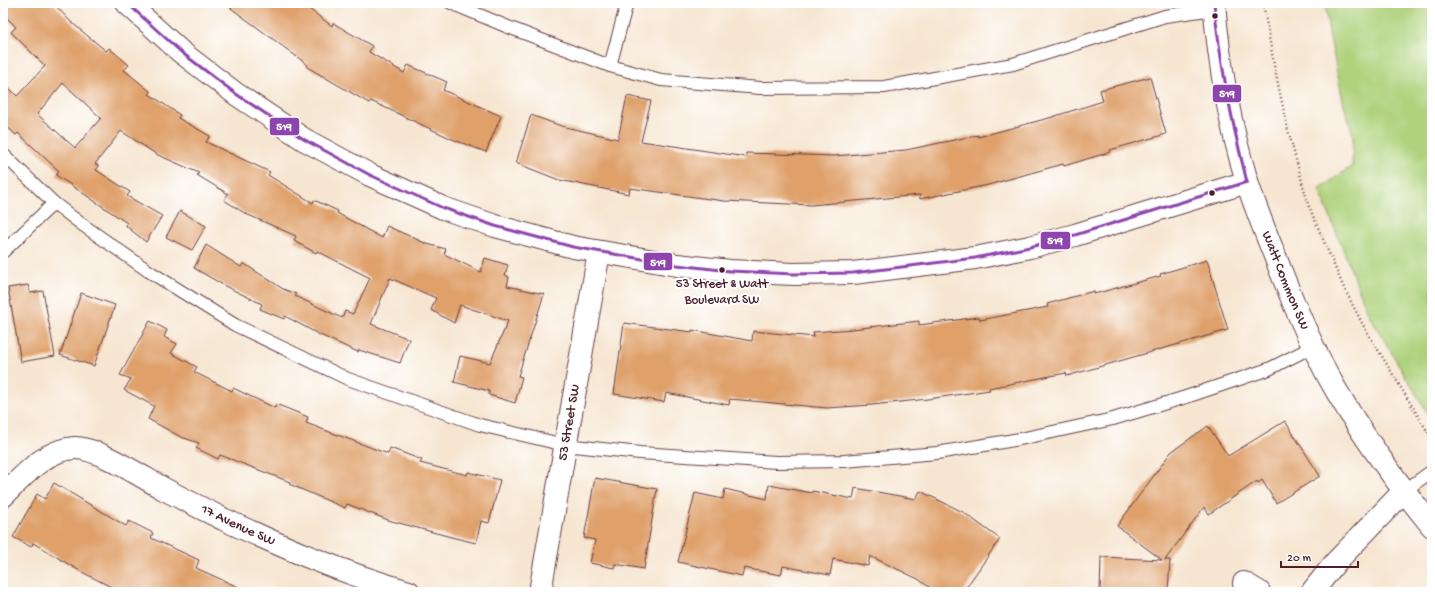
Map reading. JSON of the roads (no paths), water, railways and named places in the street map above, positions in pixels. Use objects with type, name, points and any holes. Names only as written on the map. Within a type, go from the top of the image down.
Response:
[{"type":"street","points":[[127,3],[182,52],[236,94],[305,140],[370,175],[443,208],[495,226],[599,252],[677,265],[730,271],[793,274],[853,273],[928,265],[975,258],[1075,235],[1247,182]]},
{"type":"street","name":"Watt Common SW","points":[[1214,6],[1226,96],[1237,146],[1247,182],[1291,297],[1336,389],[1370,443],[1404,491],[1432,526]]},
{"type":"street","name":"53 Street SW","points":[[540,592],[599,252]]},
{"type":"street","name":"17 Avenue SW","points":[[3,496],[41,461],[50,455],[62,450],[81,448],[105,456],[216,515],[287,548],[349,572],[409,592]]},
{"type":"street","points":[[1312,592],[1339,558],[1404,491]]},
{"type":"lane","points":[[451,3],[508,28],[610,66],[661,80],[760,88],[884,87],[1013,64],[1165,16],[1214,6]]},
{"type":"lane","points":[[610,66],[626,3]]},
{"type":"lane","points":[[3,154],[54,203],[147,270],[235,325],[341,376],[480,425],[565,445],[640,453],[777,462],[844,461],[937,453],[1020,440],[1113,419],[1186,397],[1269,369],[1314,346]]},
{"type":"lane","points":[[3,252],[54,203]]},
{"type":"lane","points":[[1404,491],[1432,471]]},
{"type":"place","name":"53 Street & Watt Boulevard SW","points":[[722,270]]}]
